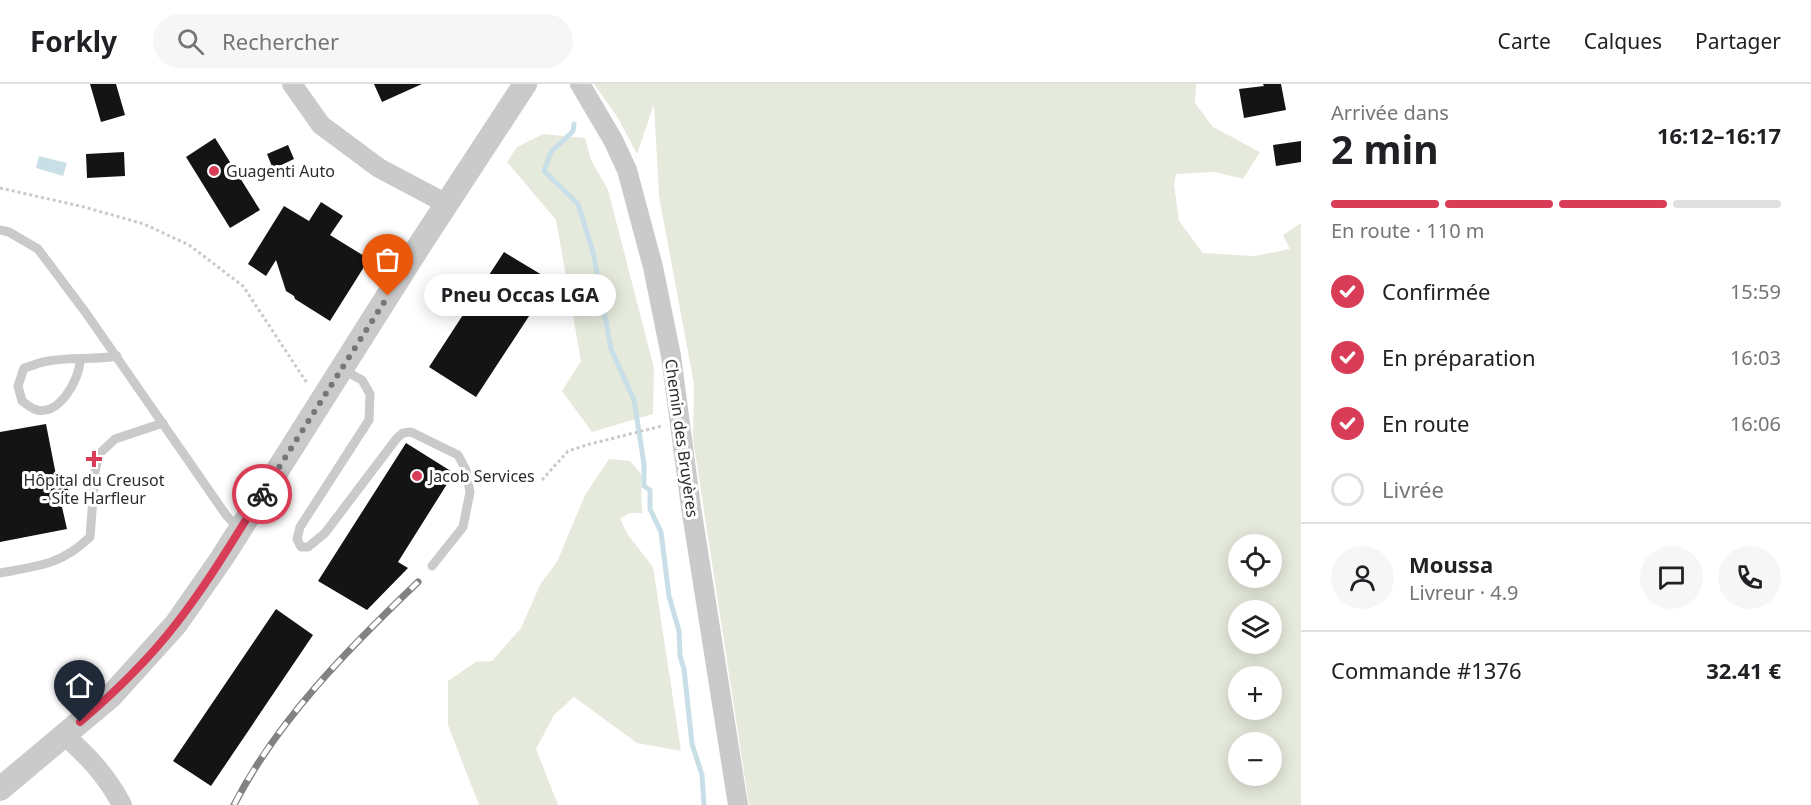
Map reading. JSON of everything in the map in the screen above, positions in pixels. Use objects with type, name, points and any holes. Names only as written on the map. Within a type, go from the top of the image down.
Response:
[{"type":"street","points":[[292,84],[321,125],[379,168],[447,204]]},
{"type":"street","points":[[0,789],[111,696],[176,624],[239,530],[525,84]]},
{"type":"street","name":"Chemin des Bruyères","points":[[580,84],[613,140],[627,170],[653,267],[671,356],[691,507],[738,805]]},
{"type":"street","points":[[64,735],[111,782],[122,805]]},
{"type":"lane","points":[[0,230],[9,232],[38,249],[117,356],[226,515],[239,530]]},
{"type":"lane","points":[[80,360],[73,385],[65,397],[50,409],[36,410],[22,401],[18,386],[24,368],[47,361],[117,356]]},
{"type":"lane","points":[[341,369],[362,380],[370,394],[369,420],[300,526],[297,539],[301,547],[308,547],[325,533],[397,438],[403,433],[411,432],[458,454],[466,470],[470,492],[463,526],[432,566]]},
{"type":"lane","points":[[0,573],[52,563],[75,552],[90,537],[95,472],[99,454],[115,439],[163,423]]},
{"type":"path","points":[[0,188],[84,207],[144,224],[189,245],[243,286],[320,403]]},
{"type":"path","points":[[542,480],[568,451],[657,429]]},
{"type":"shaded area","points":[[594,84],[1196,84],[1195,103],[1213,127],[1260,152],[1243,179],[1215,172],[1176,174],[1174,185],[1179,221],[1203,253],[1254,256],[1290,249],[1283,235],[1301,223],[1301,805],[749,805],[693,439],[694,384],[659,196],[654,104],[637,154],[618,118]]},
{"type":"shaded area","points":[[543,134],[585,138],[591,160],[608,190],[654,368],[653,414],[592,432],[562,391],[581,361],[556,220],[507,162],[517,147]]},
{"type":"shaded area","points":[[609,459],[630,461],[641,474],[642,513],[629,513],[620,519],[628,535],[653,567],[681,751],[637,743],[574,697],[554,715],[536,749],[558,805],[479,805],[448,725],[448,681],[476,662],[492,661],[521,628],[541,583],[557,562],[585,495]]},
{"type":"water","points":[[39,156],[67,163],[63,176],[36,168]]},
{"type":"building","points":[[90,84],[116,84],[125,115],[101,122]]},
{"type":"building","points":[[374,84],[422,84],[382,102]]},
{"type":"building","points":[[1263,84],[1281,84],[1286,110],[1244,118],[1239,89],[1264,86]]},
{"type":"building","points":[[215,138],[260,210],[230,228],[186,157]]},
{"type":"building","points":[[1301,141],[1301,162],[1276,166],[1273,145]]},
{"type":"building","points":[[288,145],[294,159],[273,169],[267,154]]},
{"type":"building","points":[[124,152],[125,176],[87,178],[86,154]]},
{"type":"building","points":[[321,202],[343,216],[330,235],[369,259],[330,321],[286,291],[276,260],[266,276],[248,264],[284,206],[309,221]]},
{"type":"building","points":[[504,252],[552,281],[476,397],[429,367]]},
{"type":"building","points":[[46,424],[56,475],[61,474],[63,482],[67,482],[70,500],[62,507],[67,529],[0,542],[0,432]]},
{"type":"building","points":[[406,443],[454,473],[398,562],[408,568],[367,610],[318,581]]},
{"type":"building","points":[[276,609],[313,635],[211,786],[173,761]]},
{"type":"waterway","points":[[574,124],[573,131],[551,152],[544,171],[578,204],[593,252],[611,349],[634,400],[644,464],[644,486],[650,490],[650,509],[661,532],[669,596],[679,631],[680,656],[684,669],[692,744],[702,775],[704,805]]},
{"type":"railway","points":[[234,805],[252,773],[293,714],[341,659],[418,582]]},
{"type":"way so far","points":[[262,494],[388,296]]},
{"type":"place","name":"Guagenti Auto","points":[[214,171]]},
{"type":"place","name":"Pneu Occas LGA","points":[[388,296]]},
{"type":"place","name":"Hôpital du Creusot - Site Harfleur","points":[[94,459]]},
{"type":"place","name":"Jacob Services","points":[[417,476]]},
{"type":"route","points":[[80,722],[111,696],[176,624],[222,558],[262,494]]}]
